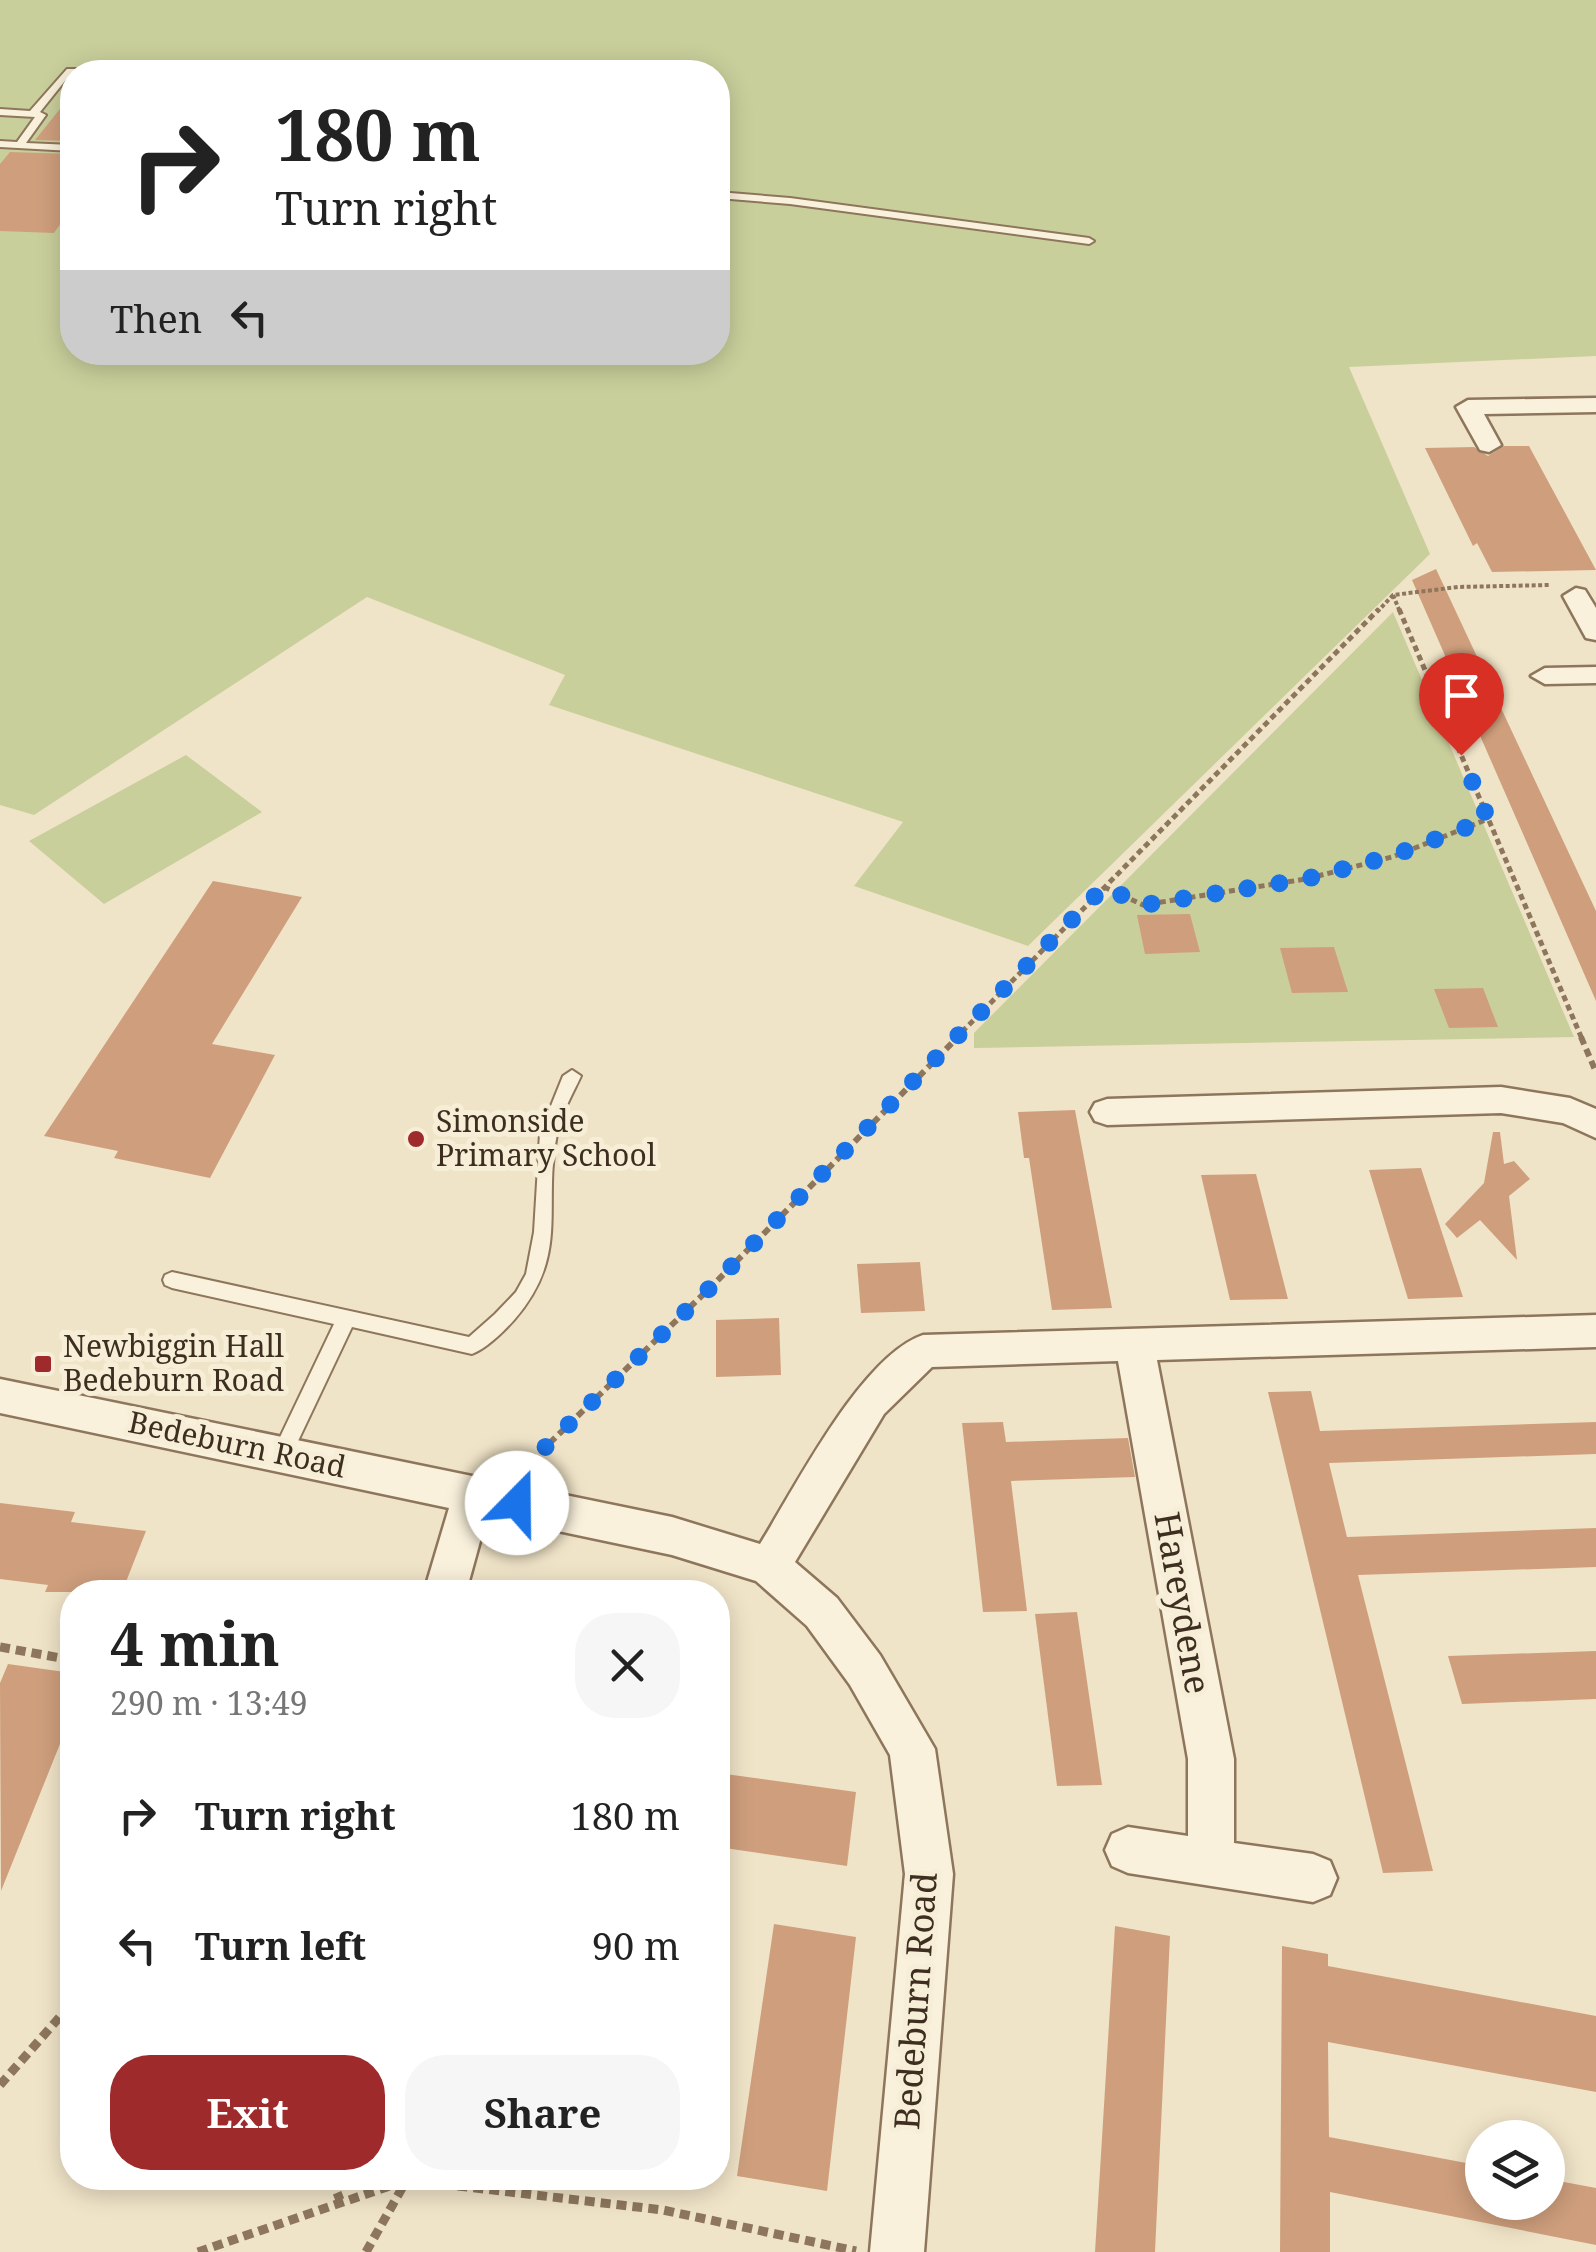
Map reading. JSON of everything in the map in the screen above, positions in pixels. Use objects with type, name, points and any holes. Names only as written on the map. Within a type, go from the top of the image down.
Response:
[{"type":"street","points":[[1488,444],[1468,407],[1490,396],[1596,405]]},
{"type":"street","points":[[1573,590],[1596,632]]},
{"type":"street","points":[[1545,676],[1596,675]]},
{"type":"street","points":[[1107,1112],[1501,1100],[1570,1111],[1596,1124]]},
{"type":"street","points":[[769,1566],[870,1402],[923,1350],[1596,1331]]},
{"type":"street","name":"Hareydene","points":[[1135,1346],[1211,1759],[1211,1862]]},
{"type":"street","name":"Bedeburn Road","points":[[0,1396],[672,1536],[769,1566],[822,1612],[865,1670],[912,1749],[929,1874],[897,2252]]},
{"type":"street","points":[[448,1580],[473,1494]]},
{"type":"street","points":[[1128,1850],[1313,1878]]},
{"type":"lane","points":[[34,114],[60,83]]},
{"type":"lane","points":[[0,112],[42,116],[20,145]]},
{"type":"lane","points":[[0,144],[60,147]]},
{"type":"lane","points":[[730,196],[790,200],[1089,242]]},
{"type":"lane","points":[[172,1280],[472,1346],[504,1321],[528,1295],[542,1262],[547,1136],[572,1076]]},
{"type":"lane","points":[[282,1454],[346,1319]]},
{"type":"path","points":[[517,1503],[529,1463],[716,1282],[1393,595],[1458,587],[1573,590]]},
{"type":"path","points":[[1393,595],[1596,1072]]},
{"type":"path","points":[[1104,887],[1143,905],[1306,879],[1392,856],[1488,819]]},
{"type":"path","points":[[0,1647],[60,1658]]},
{"type":"path","points":[[0,2085],[60,2017]]},
{"type":"path","points":[[336,2190],[340,2200]]},
{"type":"path","points":[[198,2252],[374,2190]]},
{"type":"path","points":[[366,2252],[401,2190]]},
{"type":"path","points":[[492,2190],[663,2210],[862,2252]]},
{"type":"green space","points":[[0,0],[1596,0],[1596,356],[1349,367],[1430,554],[1028,946],[854,886],[903,822],[549,705],[565,675],[367,597],[34,815],[0,805]]},
{"type":"green space","points":[[1393,612],[1574,1037],[974,1048],[974,1033]]},
{"type":"green space","points":[[186,755],[262,812],[104,904],[29,841]]},
{"type":"building","points":[[60,109],[60,141],[35,140]]},
{"type":"building","points":[[10,152],[60,154],[60,224],[54,233],[0,231],[0,164]]},
{"type":"building","points":[[1504,446],[1529,446],[1596,570],[1492,572],[1477,543],[1473,546],[1425,448],[1474,447],[1488,456]]},
{"type":"building","points":[[1436,569],[1596,911],[1596,1001],[1412,580]]},
{"type":"building","points":[[213,881],[302,897],[212,1044],[275,1055],[210,1178],[114,1158],[118,1151],[44,1136]]},
{"type":"building","points":[[1190,914],[1200,952],[1145,954],[1137,915]]},
{"type":"building","points":[[1334,947],[1348,992],[1292,993],[1280,948]]},
{"type":"building","points":[[1483,988],[1498,1027],[1449,1028],[1434,989]]},
{"type":"building","points":[[1075,1110],[1112,1308],[1052,1310],[1029,1158],[1024,1158],[1018,1112]]},
{"type":"building","points":[[1493,1132],[1500,1132],[1504,1164],[1514,1161],[1530,1179],[1509,1196],[1517,1260],[1480,1220],[1457,1238],[1445,1224],[1484,1183]]},
{"type":"building","points":[[1421,1168],[1463,1297],[1408,1299],[1369,1170]]},
{"type":"building","points":[[1256,1174],[1288,1299],[1230,1300],[1201,1175]]},
{"type":"building","points":[[920,1262],[925,1311],[861,1313],[857,1264]]},
{"type":"building","points":[[779,1318],[781,1375],[716,1377],[716,1320]]},
{"type":"building","points":[[1311,1391],[1320,1431],[1596,1422],[1596,1454],[1329,1463],[1347,1537],[1596,1528],[1596,1567],[1358,1575],[1433,1871],[1383,1873],[1268,1392]]},
{"type":"building","points":[[1003,1422],[1006,1442],[1128,1438],[1135,1477],[1011,1481],[1027,1611],[983,1612],[962,1423]]},
{"type":"building","points":[[0,1503],[75,1512],[71,1522],[146,1531],[127,1580],[60,1580],[60,1592],[45,1592],[48,1585],[0,1579]]},
{"type":"building","points":[[1077,1612],[1102,1785],[1057,1786],[1035,1614]]},
{"type":"building","points":[[1596,1651],[1596,1699],[1462,1704],[1448,1656]]},
{"type":"building","points":[[8,1664],[60,1671],[60,1744],[1,1891],[0,1683]]},
{"type":"building","points":[[730,1775],[856,1792],[847,1866],[730,1849]]},
{"type":"building","points":[[774,1924],[856,1937],[827,2191],[737,2176]]},
{"type":"building","points":[[1115,1926],[1170,1936],[1155,2252],[1095,2252]]},
{"type":"building","points":[[1282,1946],[1328,1954],[1328,1966],[1596,2016],[1596,2092],[1328,2042],[1329,2137],[1465,2163],[1465,2219],[1330,2192],[1330,2252],[1280,2252]]},
{"type":"building","points":[[1565,2182],[1596,2188],[1596,2245],[1471,2220],[1565,2220]]},
{"type":"place","name":"Simonside Primary School","points":[[416,1139]]},
{"type":"place","name":"Newbiggin Hall Bedeburn Road","points":[[43,1364]]},
{"type":"route","points":[[517,1503],[529,1463],[716,1282],[1104,887],[1143,905],[1306,879],[1392,856],[1488,819],[1461,755]]}]
